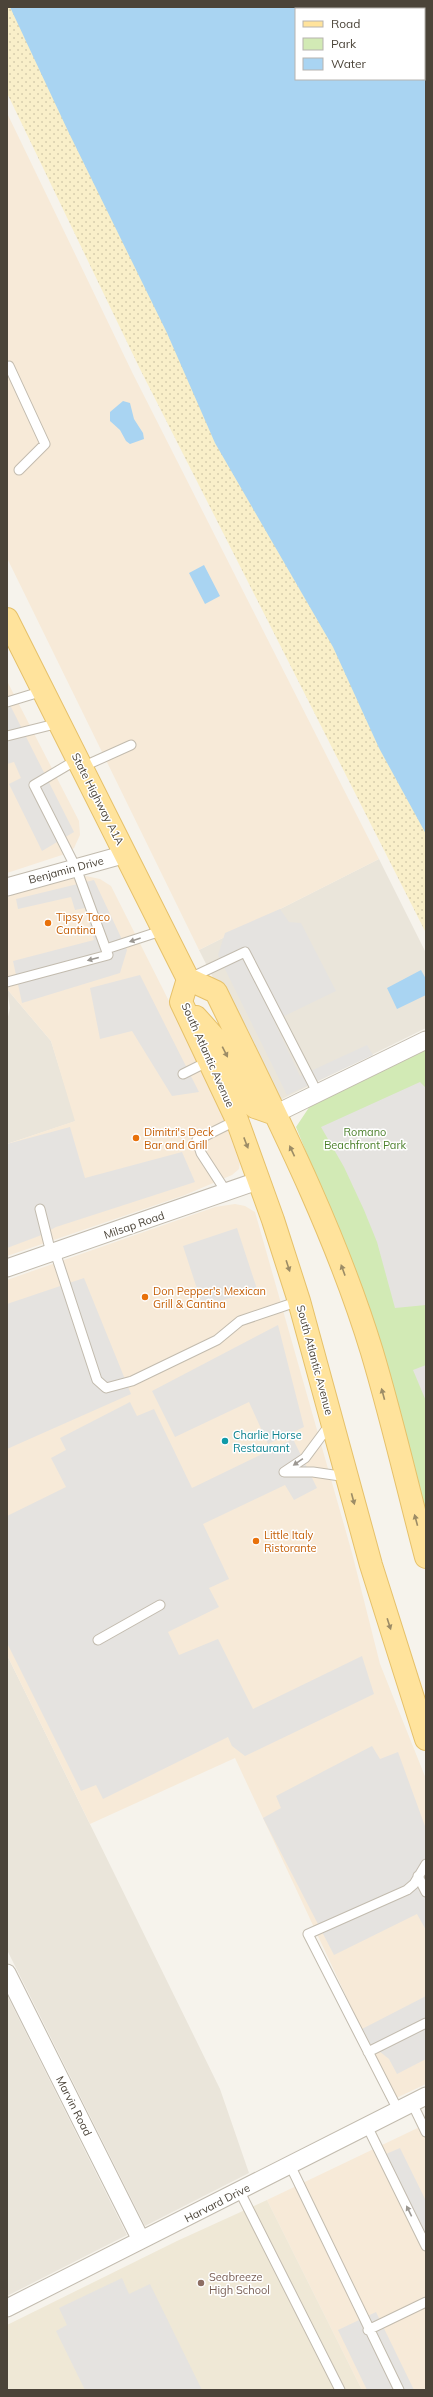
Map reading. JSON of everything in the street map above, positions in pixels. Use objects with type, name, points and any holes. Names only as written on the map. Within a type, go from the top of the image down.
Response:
[{"type":"main road","name":"State Highway A1A","points":[[7,619],[188,979]]},
{"type":"main road","name":"South Atlantic Avenue","points":[[188,979],[181,1002],[210,1060],[237,1120],[260,1180],[299,1301],[381,1598],[426,1738]]},
{"type":"main road","points":[[188,979],[216,992],[275,1114],[336,1252],[372,1351],[426,1557]]},
{"type":"main road","points":[[181,1002],[222,1046],[249,1101],[255,1107],[275,1114]]},
{"type":"street","name":"Benjamin Drive","points":[[7,887],[126,854]]},
{"type":"street","points":[[275,1114],[426,1040]]},
{"type":"street","name":"Milsap Road","points":[[7,1268],[227,1193],[260,1180]]},
{"type":"street","name":"Marvin Road","points":[[7,1972],[141,2240]]},
{"type":"street","name":"Harvard Drive","points":[[7,2308],[240,2192],[412,2103]]},
{"type":"lane","points":[[9,366],[45,444],[19,470]]},
{"type":"lane","points":[[7,702],[44,692]]},
{"type":"lane","points":[[7,736],[59,723]]},
{"type":"lane","points":[[7,982],[108,955],[76,868],[34,785],[80,763],[131,745]]},
{"type":"lane","points":[[106,949],[164,930]]},
{"type":"lane","points":[[188,979],[245,952],[318,1094]]},
{"type":"lane","points":[[183,1074],[210,1060]]},
{"type":"lane","points":[[227,1193],[201,1153],[197,1140],[237,1120]]},
{"type":"lane","points":[[40,1209],[53,1253],[97,1380],[106,1388],[132,1381],[217,1340],[240,1321],[299,1301]]},
{"type":"lane","points":[[332,1422],[304,1458],[284,1472],[313,1472],[347,1477]]},
{"type":"lane","points":[[98,1640],[160,1605]]},
{"type":"lane","points":[[426,1864],[407,1890],[308,1934],[368,2052],[412,2103],[426,2132]]},
{"type":"lane","points":[[418,1876],[426,1892]]},
{"type":"lane","points":[[368,2052],[426,2023]]},
{"type":"lane","points":[[367,2126],[426,2246]]},
{"type":"lane","points":[[290,2165],[339,2263],[368,2330],[399,2390]]},
{"type":"lane","points":[[240,2192],[340,2390]]},
{"type":"lane","points":[[368,2330],[426,2302]]},
{"type":"shaded area","points":[[7,113],[133,374],[379,859],[199,950],[7,558]]},
{"type":"shaded area","points":[[7,681],[79,821],[80,835],[74,848],[65,854],[7,873]]},
{"type":"shaded area","points":[[7,699],[74,832],[42,851],[9,784],[21,778],[14,762],[7,764]]},
{"type":"shaded area","points":[[379,859],[426,953],[426,1028],[276,1102],[199,950]]},
{"type":"shaded area","points":[[86,876],[100,879],[111,886],[177,1017],[230,1131],[240,1161],[239,1169],[232,1175],[185,1195],[7,1256],[7,1144],[75,1121],[51,1041],[7,989],[7,898],[20,890]]},
{"type":"shaded area","points":[[94,880],[127,950],[120,973],[22,1003],[13,961],[94,940],[85,908],[75,910],[71,897],[18,909],[16,899]]},
{"type":"shaded area","points":[[280,909],[289,922],[301,923],[336,991],[274,1021],[300,1076],[367,1045],[373,1055],[287,1095],[218,955],[225,933]]},
{"type":"shaded area","points":[[140,975],[199,1092],[172,1096],[132,1031],[100,1039],[90,988]]},
{"type":"shaded area","points":[[7,989],[51,1041],[76,1121],[7,1144],[7,1021],[10,1008]]},
{"type":"shaded area","points":[[420,1082],[426,1088],[426,1305],[395,1308],[377,1242],[364,1210],[344,1167],[321,1127]]},
{"type":"shaded area","points":[[70,1127],[85,1178],[182,1152],[195,1182],[56,1227],[39,1236],[7,1248],[7,1144]]},
{"type":"shaded area","points":[[235,1204],[245,1206],[255,1212],[352,1553],[380,1664],[426,1779],[426,2084],[394,2099],[235,1758],[90,1824],[7,1655],[7,1280],[215,1207]]},
{"type":"shaded area","points":[[237,1228],[257,1289],[203,1307],[183,1246]]},
{"type":"shaded area","points":[[84,1278],[131,1394],[7,1449],[7,1304]]},
{"type":"shaded area","points":[[278,1325],[304,1427],[268,1444],[249,1402],[175,1437],[152,1391]]},
{"type":"shaded area","points":[[426,1365],[426,1401],[413,1370]]},
{"type":"shaded area","points":[[130,1402],[137,1416],[154,1409],[192,1488],[293,1439],[317,1488],[294,1500],[285,1485],[203,1524],[229,1579],[209,1588],[219,1607],[168,1632],[179,1655],[218,1639],[253,1709],[362,1656],[374,1694],[245,1756],[232,1746],[228,1737],[103,1799],[96,1785],[81,1791],[7,1643],[7,1516],[66,1487],[51,1458],[66,1450],[60,1438]]},
{"type":"shaded area","points":[[7,1655],[220,2089],[249,2173],[145,2226],[7,1950]]},
{"type":"shaded area","points":[[372,1746],[380,1759],[398,1752],[426,1829],[426,1930],[417,1914],[334,1955],[263,1818],[281,1808],[276,1796]]},
{"type":"shaded area","points":[[7,1995],[127,2235],[7,2296]]},
{"type":"shaded area","points":[[426,1996],[426,2059],[397,2074],[389,2059],[369,2043],[362,2029]]},
{"type":"shaded area","points":[[426,2124],[426,2390],[362,2390],[267,2200]]},
{"type":"shaded area","points":[[400,2148],[426,2201],[426,2236],[386,2154]]},
{"type":"shaded area","name":"Seabreeze High School","points":[[267,2200],[362,2390],[7,2390],[7,2325],[177,2241]]},
{"type":"shaded area","points":[[122,2278],[129,2294],[150,2284],[202,2390],[85,2390],[56,2331],[67,2325],[59,2308]]},
{"type":"shaded area","points":[[376,2312],[414,2390],[367,2390],[338,2330]]},
{"type":"sand","points":[[7,7],[88,7],[426,693],[426,933],[140,369],[7,93]]},
{"type":"green space","name":"Romano Beachfront Park","points":[[426,1040],[426,1557],[321,1189],[296,1127],[318,1094]]},
{"type":"water","points":[[10,7],[426,7],[426,834],[379,748],[333,647],[215,443],[167,333],[68,131]]},
{"type":"water","points":[[123,401],[130,403],[134,419],[143,433],[144,439],[130,444],[126,441],[120,430],[110,421],[110,412]]},
{"type":"water","points":[[204,565],[220,596],[205,604],[189,573]]},
{"type":"water","points":[[421,970],[426,979],[426,995],[397,1009],[387,988]]},
{"type":"place","name":"Tipsy Taco Cantina","points":[[48,923]]},
{"type":"place","name":"Dimitri's Deck Bar and Grill","points":[[136,1138]]},
{"type":"place","name":"Don Pepper's Mexican Grill & Cantina","points":[[145,1297]]},
{"type":"place","name":"Charlie Horse Restaurant","points":[[225,1441]]},
{"type":"place","name":"Little Italy Ristorante","points":[[256,1541]]},
{"type":"place","name":"Seabreeze High School","points":[[201,2283]]}]
